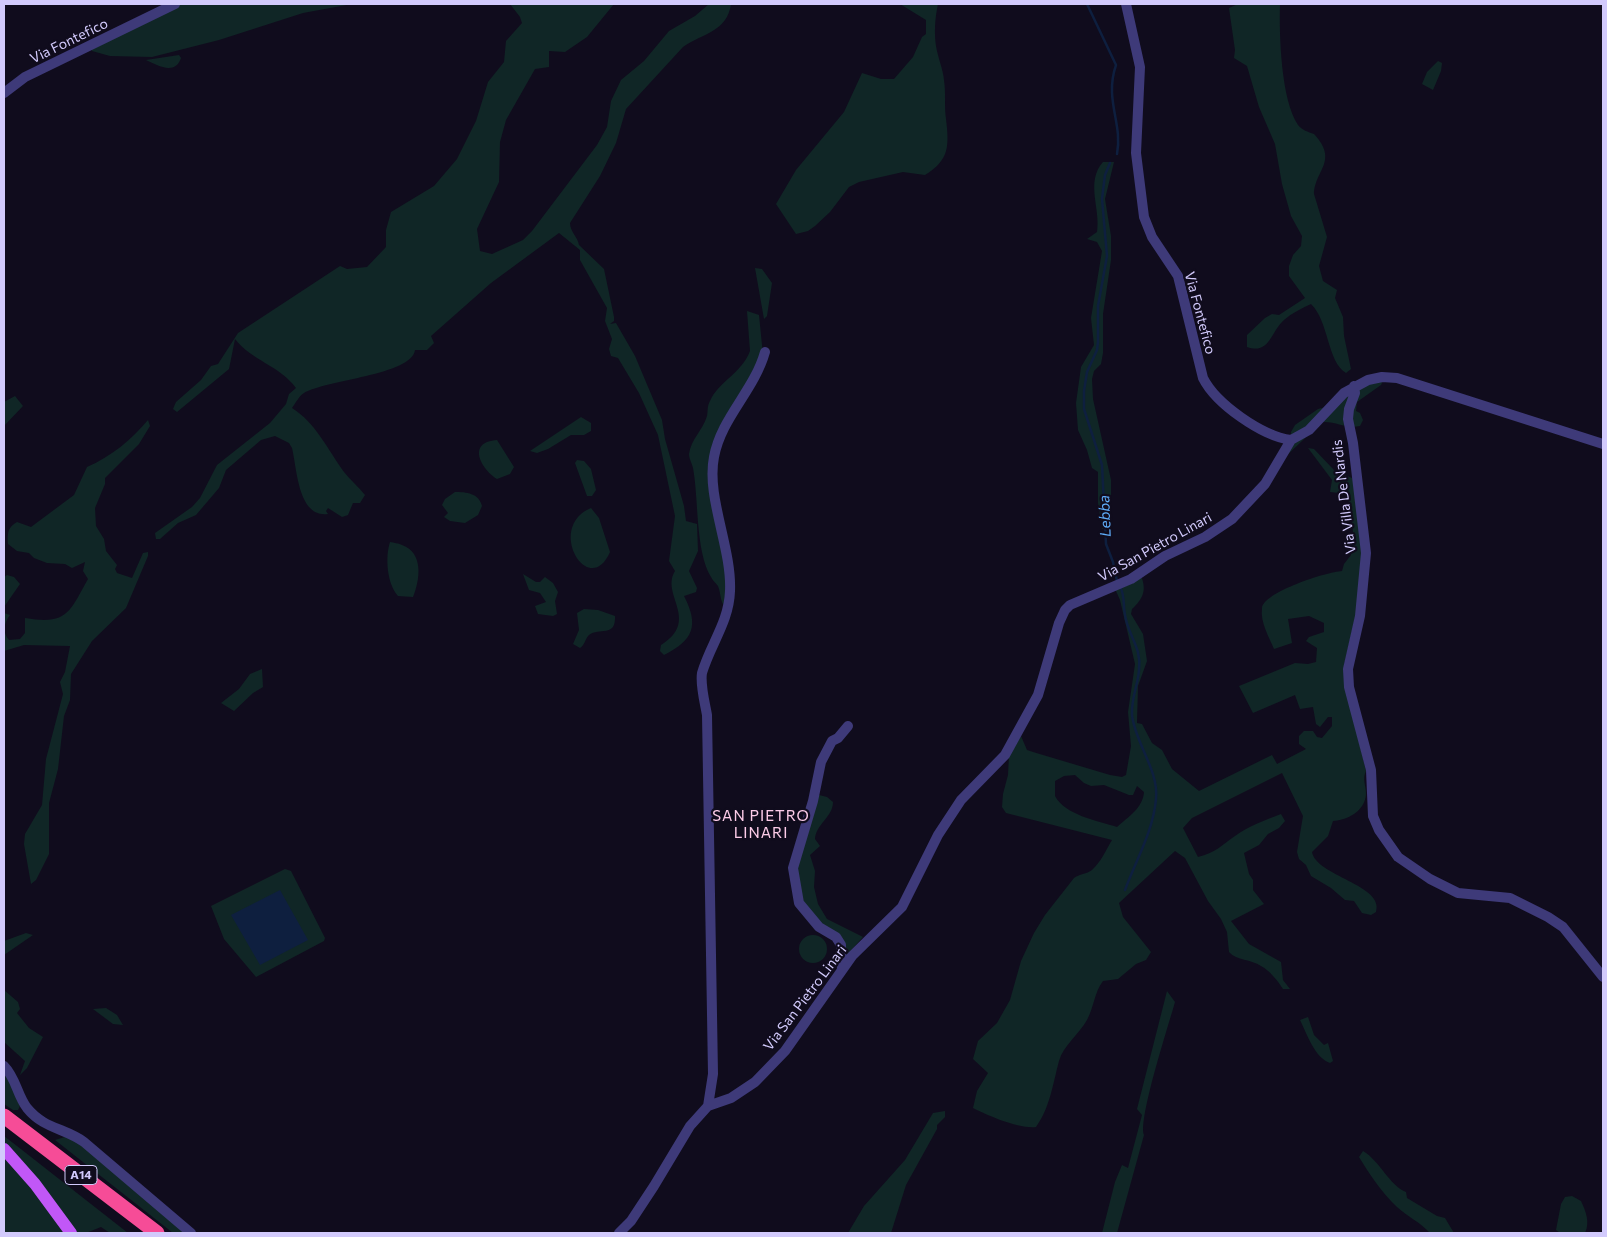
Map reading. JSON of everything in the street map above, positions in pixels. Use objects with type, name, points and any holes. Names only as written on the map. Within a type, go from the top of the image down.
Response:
[{"type":"highway","name":"A14","points":[[4,1116],[157,1233]]},
{"type":"highway","name":"A14","points":[[4,1129],[140,1233]]},
{"type":"main road","points":[[4,1149],[35,1184],[71,1233]]},
{"type":"street","name":"Via Fontefico","points":[[4,93],[25,77],[174,4]]},
{"type":"street","name":"Via Fontefico","points":[[1126,4],[1140,68],[1136,152],[1144,217],[1152,237],[1178,276],[1204,378],[1210,391],[1222,403],[1266,432],[1280,439],[1291,440]]},
{"type":"street","points":[[708,1106],[713,1074],[707,715],[702,675],[725,622],[730,593],[730,564],[715,493],[714,458],[729,419],[755,380],[765,352]]},
{"type":"street","name":"Via San Pietro Linari","points":[[619,1233],[631,1221],[690,1126],[708,1106],[731,1098],[755,1082],[767,1070],[804,1027],[852,956],[902,907],[938,835],[961,800],[1005,755],[1038,695],[1059,623],[1070,604],[1119,584],[1232,519],[1265,484],[1291,440],[1309,430],[1354,386],[1382,377],[1397,378],[1603,444]]},
{"type":"street","name":"Via Villa De Nardis","points":[[1354,386],[1355,393],[1349,409],[1348,419],[1354,452],[1366,553],[1360,616],[1348,669],[1349,687],[1371,770],[1372,816],[1379,830],[1398,857],[1430,879],[1458,893],[1510,898],[1548,917],[1564,927],[1603,977]]},
{"type":"street","points":[[842,970],[841,945],[836,937],[819,927],[799,903],[793,868],[813,801],[821,762],[832,740],[838,738],[848,726]]},
{"type":"street","points":[[4,1066],[16,1082],[26,1107],[38,1119],[53,1129],[77,1137],[84,1142],[191,1233]]},
{"type":"green space","points":[[181,4],[352,4],[303,13],[219,40],[152,57],[110,56],[92,51],[92,47]]},
{"type":"green space","points":[[510,4],[614,4],[587,37],[565,52],[549,51],[549,67],[535,69],[506,120],[500,142],[499,182],[477,229],[480,251],[492,254],[523,240],[532,231],[597,145],[607,127],[611,101],[621,80],[644,61],[669,31],[695,16],[709,4],[731,4],[725,21],[713,31],[683,47],[626,109],[616,143],[600,176],[570,223],[579,245],[604,269],[614,317],[614,321],[610,324],[616,323],[635,356],[662,420],[665,439],[684,506],[686,521],[697,524],[698,551],[689,571],[697,588],[696,592],[684,596],[691,615],[691,631],[682,644],[664,655],[660,651],[661,645],[672,636],[678,626],[679,617],[672,589],[675,571],[669,561],[675,516],[658,435],[639,393],[618,358],[611,356],[609,349],[612,339],[605,321],[607,308],[580,260],[580,250],[559,233],[491,283],[431,336],[434,343],[427,350],[415,350],[410,358],[384,371],[315,388],[304,393],[299,398],[292,408],[315,429],[344,472],[365,495],[360,503],[353,503],[348,515],[342,517],[328,508],[326,511],[328,514],[318,513],[310,508],[301,490],[292,448],[289,443],[275,436],[261,440],[226,470],[219,488],[196,515],[178,523],[160,539],[156,539],[155,533],[192,507],[200,498],[217,465],[270,423],[286,404],[289,394],[296,388],[282,374],[249,352],[235,339],[229,369],[177,412],[173,409],[176,402],[201,380],[211,366],[218,364],[238,333],[340,266],[347,269],[367,267],[386,247],[386,230],[391,212],[434,186],[457,159],[476,121],[488,82],[504,62],[506,41],[522,23],[520,17]]},
{"type":"green space","points":[[900,4],[938,4],[935,41],[943,72],[948,137],[943,158],[939,164],[925,175],[903,172],[859,182],[849,187],[830,212],[815,226],[808,231],[796,234],[776,204],[796,170],[844,112],[862,73],[881,79],[894,79],[913,57],[922,37],[926,34],[926,20]]},
{"type":"green space","points":[[1238,4],[1280,4],[1282,66],[1292,114],[1303,130],[1314,134],[1325,151],[1324,165],[1315,186],[1314,194],[1327,237],[1319,266],[1323,281],[1337,290],[1335,298],[1343,317],[1344,336],[1351,369],[1346,373],[1335,360],[1321,320],[1311,304],[1284,320],[1269,341],[1261,348],[1247,347],[1247,335],[1265,318],[1272,314],[1279,315],[1305,298],[1289,276],[1289,266],[1293,255],[1301,246],[1302,236],[1291,216],[1282,184],[1275,144],[1259,107],[1247,66],[1234,58],[1235,50],[1229,8]]},
{"type":"green space","points":[[179,55],[181,58],[178,63],[175,67],[170,68],[165,68],[146,60]]},
{"type":"green space","points":[[1438,61],[1442,63],[1441,71],[1433,90],[1422,84],[1427,72]]},
{"type":"green space","points":[[1103,162],[1114,162],[1105,199],[1111,236],[1111,260],[1103,314],[1103,353],[1101,364],[1094,371],[1092,379],[1093,399],[1111,480],[1111,496],[1106,529],[1102,529],[1098,503],[1098,472],[1092,468],[1087,450],[1078,430],[1076,403],[1081,367],[1094,345],[1091,318],[1102,251],[1097,242],[1087,239],[1097,232],[1098,223],[1094,187],[1095,178]]},
{"type":"green space","points":[[755,268],[762,269],[772,283],[767,316],[764,319]]},
{"type":"green space","points":[[747,311],[759,315],[763,355],[713,458],[729,564],[725,607],[722,603],[718,586],[711,577],[702,553],[695,481],[689,454],[692,444],[705,421],[708,405],[714,394],[736,372],[750,351]]},
{"type":"green space","points":[[1384,379],[1381,385],[1357,402],[1356,411],[1360,413],[1363,420],[1360,426],[1355,427],[1322,422],[1282,460],[1291,441],[1291,432],[1295,425],[1318,409],[1329,406],[1352,389]]},
{"type":"green space","points":[[15,396],[23,406],[4,426],[4,402]]},
{"type":"green space","points":[[581,417],[591,423],[591,431],[584,435],[571,435],[548,449],[537,453],[530,451]]},
{"type":"green space","points":[[148,420],[150,426],[139,444],[105,478],[105,484],[95,508],[96,526],[104,539],[106,551],[117,565],[115,569],[117,573],[132,578],[143,553],[148,552],[148,556],[126,608],[92,641],[71,674],[70,700],[64,716],[58,769],[49,803],[49,854],[36,880],[31,884],[24,844],[25,834],[42,805],[46,759],[63,694],[60,682],[65,672],[70,646],[24,645],[4,651],[4,613],[10,615],[6,621],[5,634],[9,640],[20,639],[25,633],[25,618],[50,620],[65,614],[71,608],[88,579],[83,571],[85,562],[72,568],[65,564],[47,563],[34,558],[29,553],[17,551],[8,544],[8,534],[10,528],[17,522],[31,527],[74,495],[87,467],[105,458],[120,447]]},
{"type":"green space","points":[[497,440],[514,467],[510,474],[497,479],[486,469],[479,456],[479,450],[482,445]]},
{"type":"green space","points":[[1308,448],[1314,449],[1334,470],[1352,478],[1356,483],[1363,543],[1356,614],[1344,665],[1344,679],[1366,771],[1364,779],[1366,794],[1363,805],[1359,810],[1344,819],[1333,821],[1328,836],[1312,852],[1316,860],[1325,868],[1361,887],[1370,895],[1376,903],[1376,912],[1371,915],[1362,913],[1354,901],[1345,900],[1331,888],[1311,876],[1306,865],[1299,859],[1297,852],[1303,816],[1282,773],[1192,818],[1183,828],[1198,857],[1214,851],[1240,832],[1281,814],[1285,821],[1279,828],[1268,834],[1259,845],[1244,853],[1249,874],[1253,880],[1253,890],[1264,904],[1231,921],[1249,944],[1281,962],[1283,980],[1290,989],[1283,989],[1274,976],[1261,966],[1236,957],[1229,952],[1227,932],[1221,919],[1208,901],[1185,858],[1175,851],[1119,903],[1123,917],[1151,952],[1146,960],[1136,964],[1118,979],[1103,981],[1087,1020],[1061,1056],[1048,1104],[1036,1127],[1013,1124],[973,1108],[977,1091],[988,1073],[973,1059],[978,1041],[997,1023],[1010,1000],[1021,961],[1034,933],[1045,915],[1074,878],[1095,867],[1112,840],[1006,813],[1002,807],[1008,775],[1009,756],[1021,736],[1027,750],[1110,775],[1122,777],[1126,775],[1131,746],[1128,712],[1135,664],[1120,600],[1116,591],[1112,589],[1141,576],[1144,586],[1143,594],[1139,602],[1132,609],[1131,614],[1143,634],[1147,661],[1138,686],[1137,723],[1142,724],[1152,743],[1162,750],[1172,769],[1199,791],[1272,755],[1277,764],[1306,749],[1299,744],[1299,736],[1304,731],[1313,731],[1317,737],[1322,738],[1332,726],[1332,717],[1328,717],[1320,727],[1316,724],[1313,707],[1300,709],[1295,695],[1253,713],[1239,686],[1295,663],[1308,664],[1316,662],[1317,648],[1306,641],[1309,637],[1324,632],[1324,623],[1309,616],[1288,619],[1292,643],[1274,649],[1264,624],[1262,608],[1265,602],[1284,590],[1310,579],[1342,571],[1344,564],[1351,555],[1350,541],[1353,532],[1348,494],[1330,492],[1332,480]],"holes":[[[1075,775],[1091,786],[1104,785],[1129,795],[1133,795],[1137,786],[1144,792],[1143,798],[1134,812],[1117,827],[1074,813],[1060,803],[1055,796],[1055,781],[1064,776]]]},
{"type":"green space","points":[[577,460],[584,461],[591,469],[596,490],[592,496],[587,496],[575,463]]},
{"type":"green space","points":[[455,492],[468,493],[475,496],[482,506],[478,515],[465,523],[450,521],[444,517],[448,513],[442,505],[445,499]]},
{"type":"green space","points":[[591,508],[599,518],[610,552],[601,565],[592,568],[583,564],[575,555],[571,543],[572,530],[578,517]]},
{"type":"green space","points":[[390,542],[400,544],[409,549],[417,560],[418,575],[413,597],[398,596],[391,585],[387,563]]},
{"type":"green space","points":[[523,574],[536,582],[540,582],[545,577],[553,583],[558,592],[555,601],[557,614],[553,616],[538,614],[535,606],[546,602],[540,593],[529,590]]},
{"type":"green space","points":[[7,575],[14,577],[20,584],[4,607],[4,577]]},
{"type":"green space","points":[[584,609],[598,610],[615,616],[615,623],[610,630],[589,635],[580,648],[573,644],[579,630],[577,613]]},
{"type":"green space","points":[[262,669],[263,687],[253,693],[234,711],[221,703],[239,689],[250,674]]},
{"type":"green space","points":[[815,794],[827,797],[833,802],[830,812],[816,834],[815,839],[820,846],[810,855],[815,871],[814,887],[818,904],[827,919],[863,937],[845,957],[825,928],[801,902],[797,867]]},
{"type":"green space","points":[[285,869],[291,871],[325,938],[324,941],[256,977],[224,939],[211,906]]},
{"type":"green space","points":[[26,933],[33,935],[4,955],[4,941]]},
{"type":"green space","points":[[813,935],[823,939],[827,949],[823,959],[813,963],[803,959],[799,949],[803,939]]},
{"type":"green space","points":[[4,990],[18,1002],[20,1009],[17,1013],[29,1028],[43,1037],[27,1068],[20,1075],[25,1061],[4,1042]]},
{"type":"green space","points":[[1167,991],[1175,1002],[1145,1111],[1144,1135],[1117,1233],[1102,1233],[1115,1182],[1122,1165],[1128,1168],[1142,1115],[1137,1109]]},
{"type":"green space","points":[[106,1008],[117,1015],[123,1025],[113,1024],[93,1009]]},
{"type":"green space","points":[[1308,1017],[1314,1035],[1324,1045],[1328,1043],[1333,1061],[1330,1063],[1316,1051],[1300,1020]]},
{"type":"green space","points":[[4,1069],[20,1106],[18,1110],[13,1110],[4,1104]]},
{"type":"green space","points":[[945,1111],[945,1117],[937,1125],[937,1129],[906,1185],[891,1233],[848,1233],[864,1206],[905,1160],[933,1113]]},
{"type":"green space","points":[[4,1136],[128,1233],[110,1233],[101,1227],[86,1233],[76,1233],[13,1150],[4,1143]]},
{"type":"green space","points":[[73,1136],[189,1233],[173,1233],[55,1140]]},
{"type":"green space","points":[[1363,1151],[1375,1161],[1394,1184],[1406,1192],[1407,1198],[1437,1216],[1445,1218],[1454,1233],[1430,1233],[1397,1207],[1376,1184],[1359,1157]]},
{"type":"green space","points":[[4,1155],[10,1161],[66,1233],[4,1233]]},
{"type":"green space","points":[[1572,1196],[1581,1201],[1587,1217],[1585,1233],[1560,1233],[1556,1230],[1561,1204],[1565,1197]]},
{"type":"water","points":[[280,890],[308,940],[260,965],[231,915]]},
{"type":"waterway","name":"Lebba","points":[[1087,4],[1116,65],[1112,89],[1118,132],[1117,154]]},
{"type":"waterway","name":"Lebba","points":[[1110,163],[1105,175],[1102,199],[1107,256],[1098,306],[1098,342],[1097,350],[1087,372],[1084,409],[1102,465],[1106,544],[1113,562],[1117,581]]},
{"type":"waterway","name":"Lebba","points":[[1120,586],[1123,593],[1124,611],[1137,648],[1139,662],[1132,715],[1137,736],[1151,767],[1156,788],[1156,799],[1151,823],[1144,846],[1125,890]]},
{"type":"district","name":"SAN PIETRO LINARI","points":[[761,824]]}]
